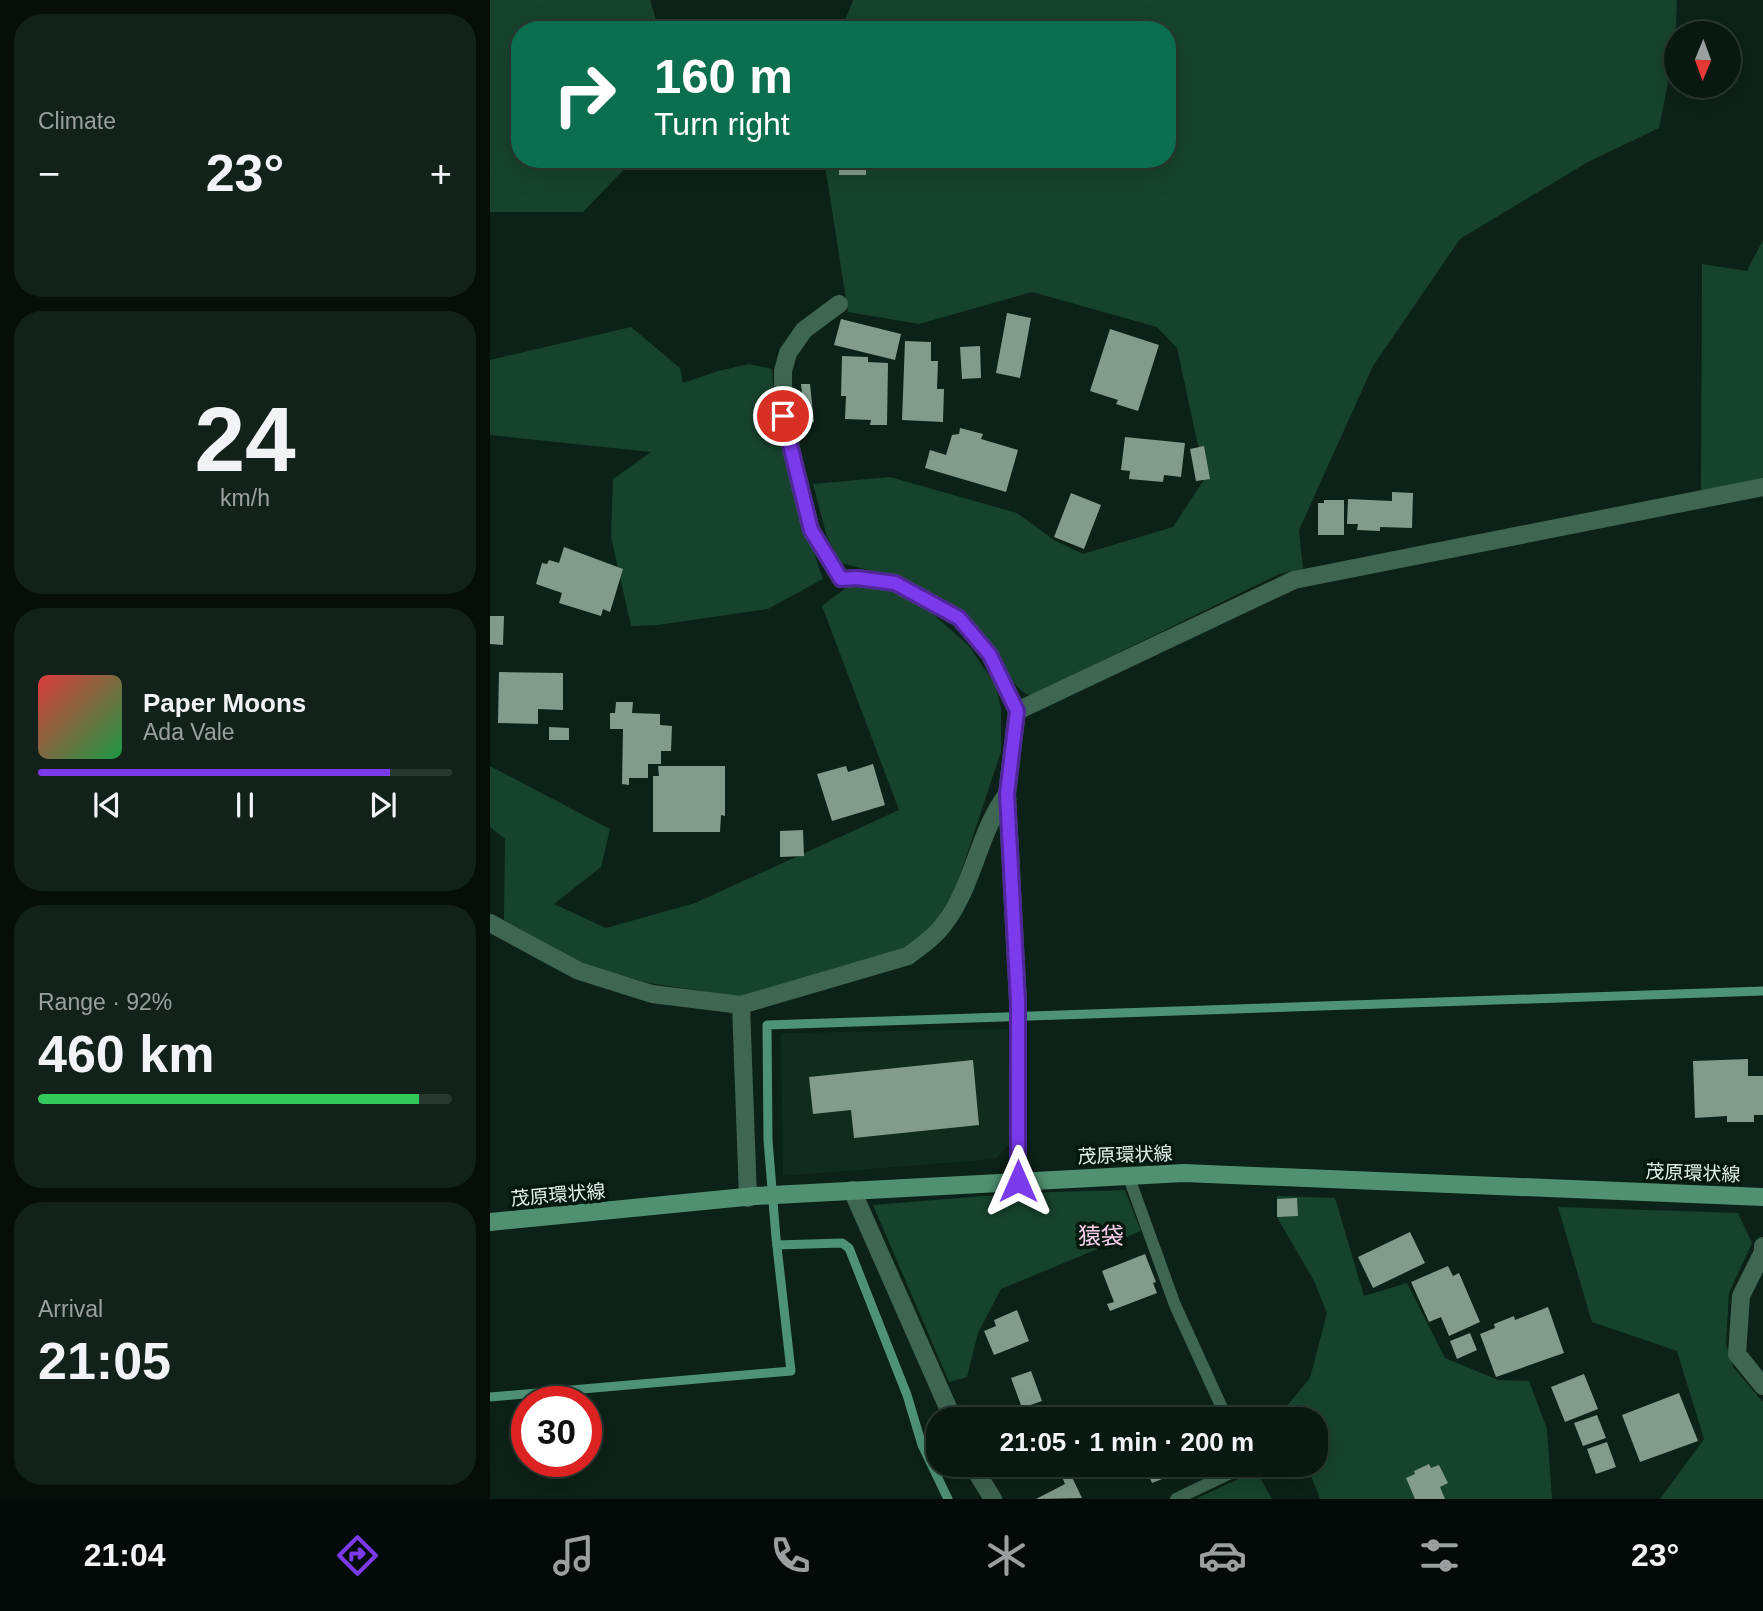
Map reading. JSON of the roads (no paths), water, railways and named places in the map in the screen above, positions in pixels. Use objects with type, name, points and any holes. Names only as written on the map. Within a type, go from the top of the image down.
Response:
[{"type":"main road","name":"茂原環状線","points":[[490,1222],[751,1197],[1128,1175],[1184,1174],[1763,1197]]},
{"type":"street","points":[[839,304],[804,330],[788,353],[783,371],[783,416],[811,530],[841,579],[857,578],[895,583],[959,618],[990,655],[1017,711],[1007,794],[1019,1032],[1018,1181]]},
{"type":"street","points":[[1017,711],[1294,580],[1763,487]]},
{"type":"street","points":[[490,923],[579,971],[652,993],[741,1005],[908,956],[930,940],[945,923],[970,878],[992,814],[1007,794]]},
{"type":"street","points":[[741,1005],[751,1197]]},
{"type":"street","points":[[852,1191],[948,1407]]},
{"type":"street","points":[[1763,1247],[1741,1296],[1737,1354],[1763,1387]]},
{"type":"street","points":[[979,1477],[993,1499]]},
{"type":"lane","points":[[1128,1175],[1175,1305],[1222,1407]]},
{"type":"lane","points":[[1176,1499],[1222,1477]]},
{"type":"waterway","points":[[490,1397],[791,1371],[768,1140],[767,1025],[1763,991]]},
{"type":"waterway","points":[[777,1245],[842,1243],[849,1248],[907,1395],[922,1445],[948,1499]]},
{"type":"district","name":"猿袋","points":[[1101,1236]]}]
